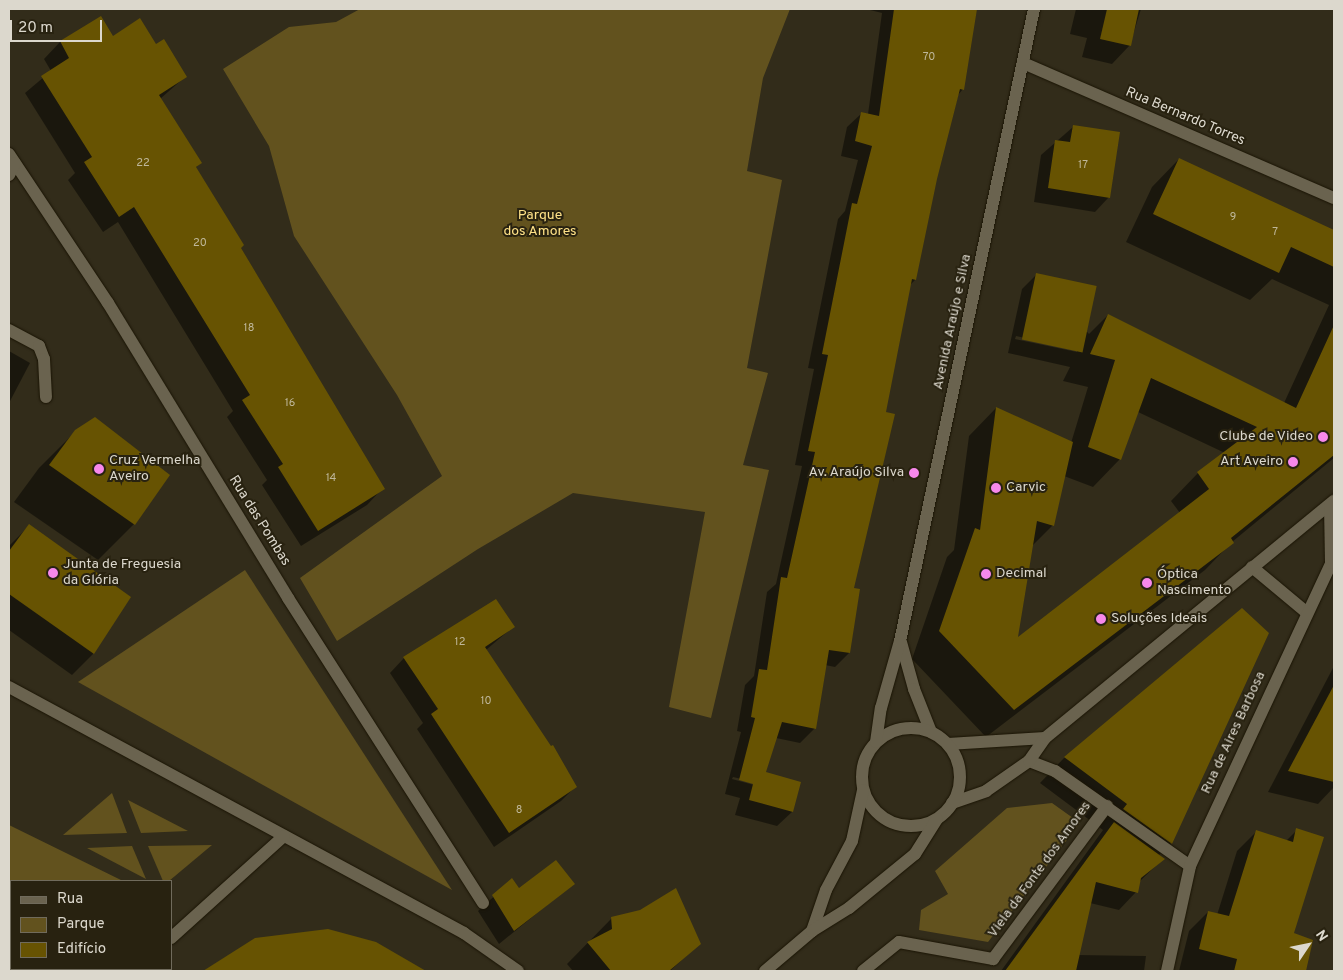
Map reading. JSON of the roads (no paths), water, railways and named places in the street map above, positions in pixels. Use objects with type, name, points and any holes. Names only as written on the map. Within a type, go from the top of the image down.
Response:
[{"type":"street","name":"Avenida Araújo e Silva","points":[[876,742],[882,708],[900,641],[1034,9]]},
{"type":"street","name":"Rua Bernardo Torres","points":[[1023,64],[1334,198]]},
{"type":"street","name":"Rua das Pombas","points":[[11,164],[108,303],[283,590],[483,903]]},
{"type":"street","points":[[9,330],[39,346],[44,360],[46,396]]},
{"type":"street","points":[[952,804],[986,791],[1029,761],[1045,738],[1332,503]]},
{"type":"street","name":"Rua de Aires Barbosa","points":[[1167,971],[1190,866],[1306,612],[1331,562],[1332,503]]},
{"type":"street","points":[[1252,567],[1306,612]]},
{"type":"street","name":"Avenida Araújo e Silva","points":[[900,641],[914,689],[931,732]]},
{"type":"street","points":[[9,687],[464,933],[518,971]]},
{"type":"street","points":[[765,971],[812,931],[849,908],[915,854],[937,818],[952,804],[959,789],[960,774],[948,744],[931,732],[902,728],[876,742],[863,764],[863,790],[852,841],[826,890],[812,931]]},
{"type":"street","points":[[948,744],[1045,738]]},
{"type":"street","points":[[1029,761],[1055,771],[1190,866]]},
{"type":"street","points":[[863,790],[880,815],[893,823],[923,825],[937,818]]},
{"type":"street","name":"Viela da Fonte dos Amores","points":[[863,971],[899,942],[993,959],[1106,806]]},
{"type":"street","points":[[172,937],[284,836]]},
{"type":"place","name":"Clube de Video","points":[[1323,437]]},
{"type":"place","name":"Art Aveiro","points":[[1293,462]]},
{"type":"place","name":"Cruz Vermelha Aveiro","points":[[99,469]]},
{"type":"place","name":"Av. Araújo Silva","points":[[914,473]]},
{"type":"place","name":"Carvic","points":[[996,488]]},
{"type":"place","name":"Junta de Freguesia da Glória","points":[[53,573]]},
{"type":"place","name":"Decimal","points":[[986,574]]},
{"type":"place","name":"Óptica Nascimento","points":[[1147,583]]},
{"type":"place","name":"Soluções Ideais","points":[[1101,619]]},
{"type":"park label","name":"Parque dos Amores","points":[[540,224]]}]
